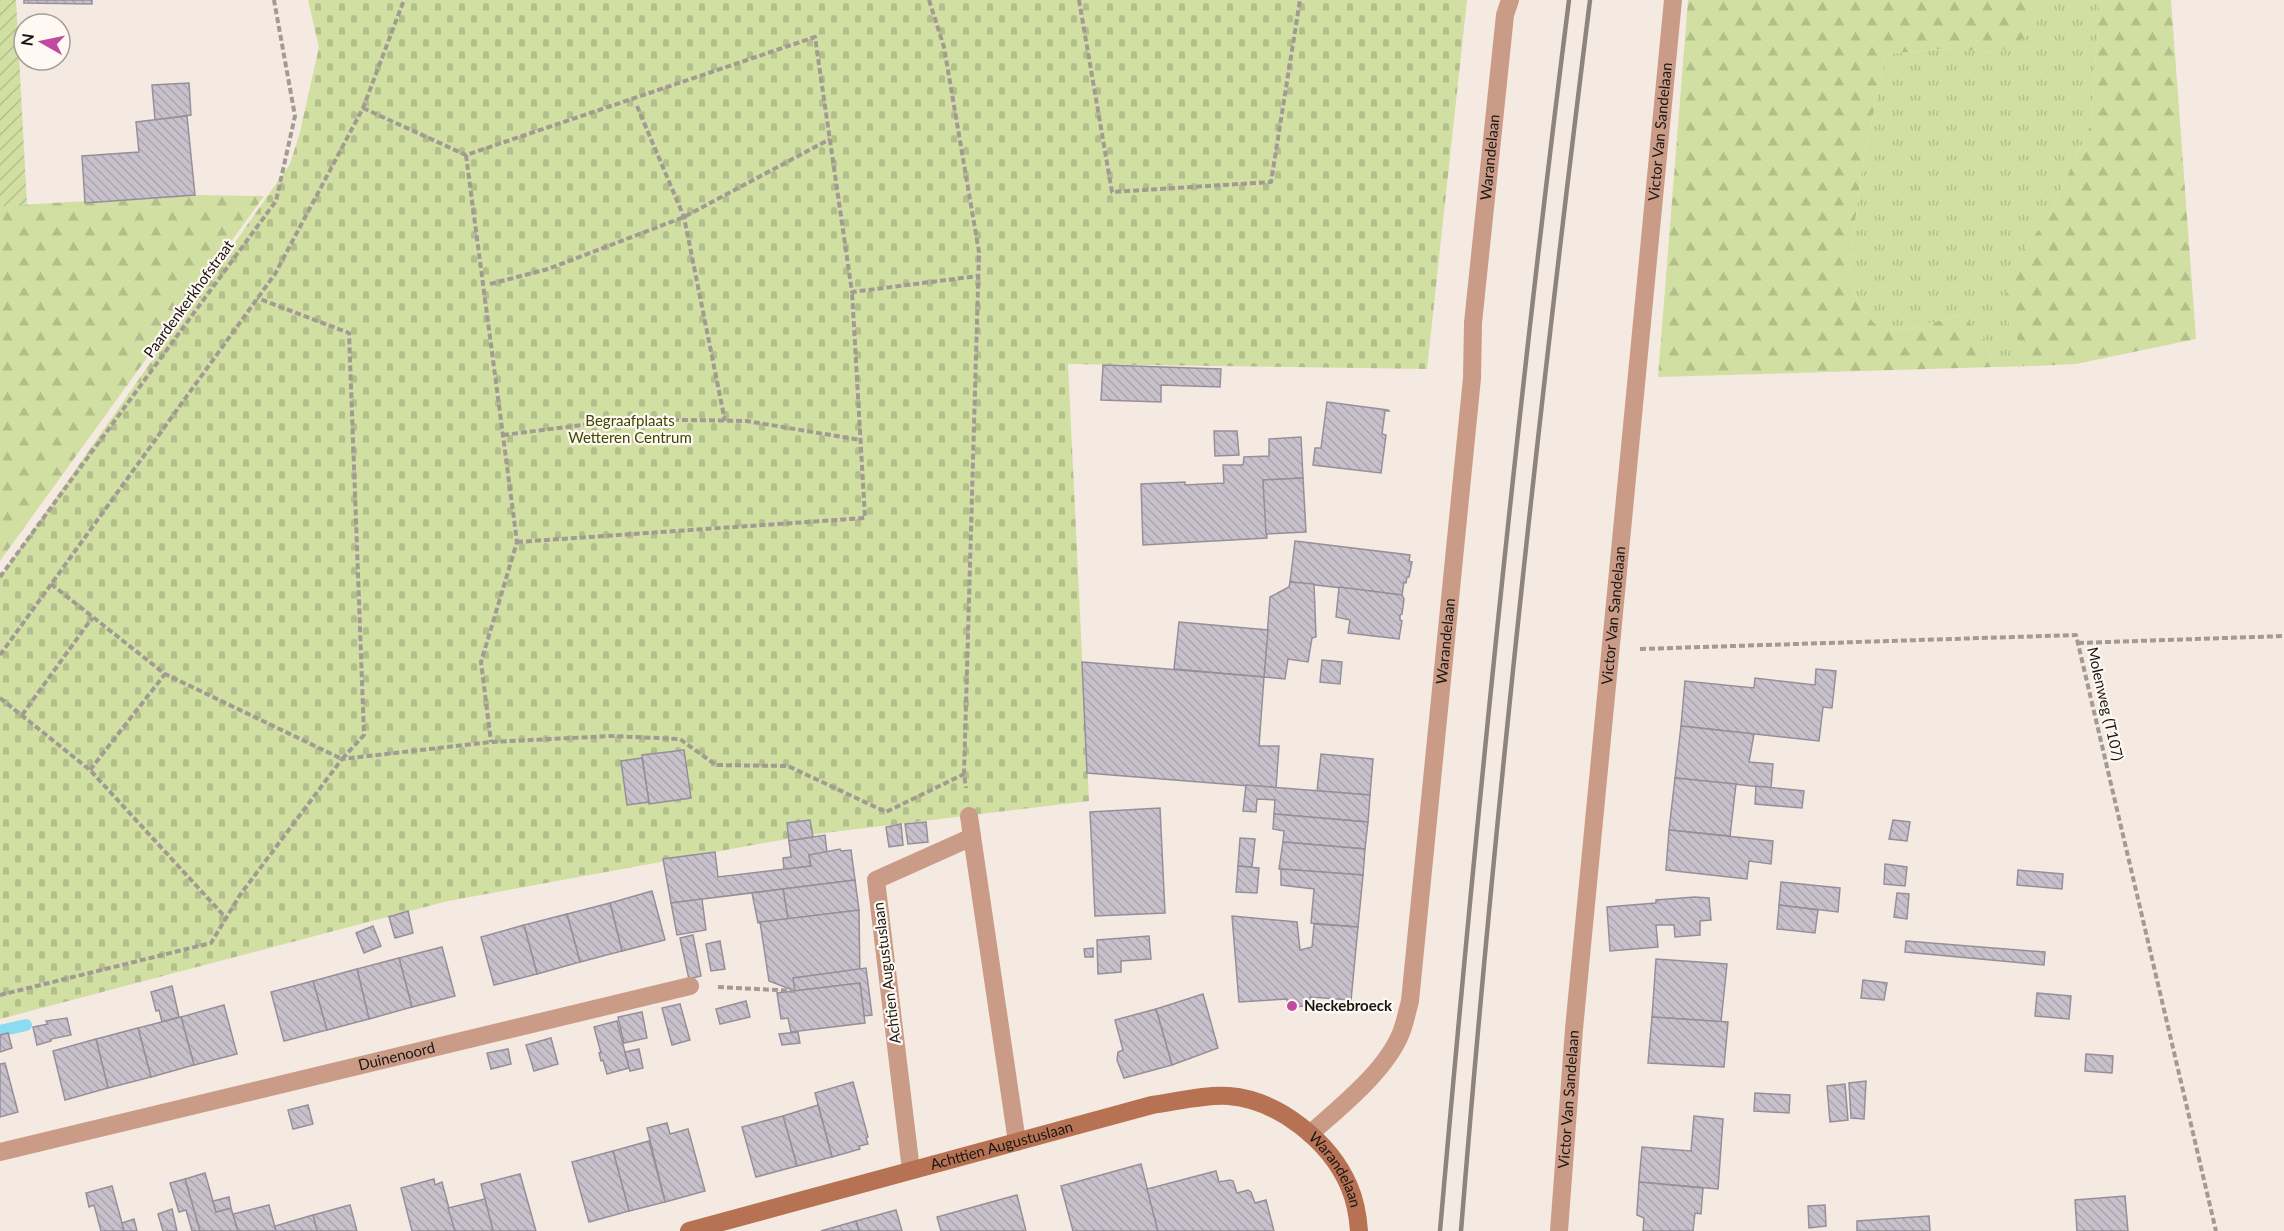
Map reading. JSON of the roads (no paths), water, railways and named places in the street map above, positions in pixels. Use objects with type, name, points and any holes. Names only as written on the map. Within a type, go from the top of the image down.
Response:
[{"type":"main road","name":"Achttien Augustuslaan","points":[[689,1231],[1152,1105],[1229,1096],[1258,1102],[1310,1134]]},
{"type":"main road","name":"Warandelaan","points":[[1310,1134],[1333,1159],[1349,1186],[1358,1216],[1359,1231]]},
{"type":"street","name":"Warandelaan","points":[[1310,1134],[1350,1098],[1383,1063],[1400,1034],[1410,1001],[1472,378],[1473,323],[1505,15],[1510,0]]},
{"type":"street","name":"Victor Van Sandelaan","points":[[1559,1231],[1574,1029],[1612,650],[1672,0]]},
{"type":"street","points":[[969,816],[1017,1143]]},
{"type":"street","name":"Achtien Augustuslaan","points":[[911,1170],[876,880],[972,837]]},
{"type":"street","name":"Duinenoord","points":[[0,1152],[690,986]]},
{"type":"waterway","points":[[0,1031],[26,1025]]},
{"type":"railway","points":[[1440,1231],[1498,615],[1569,0]]},
{"type":"railway","points":[[1461,1231],[1488,923],[1519,615],[1590,0]]},
{"type":"place","name":"Neckebroeck","points":[[1292,1006]]},
{"type":"park label","name":"Begraafplaats Wetteren Centrum","points":[[630,430]]}]
